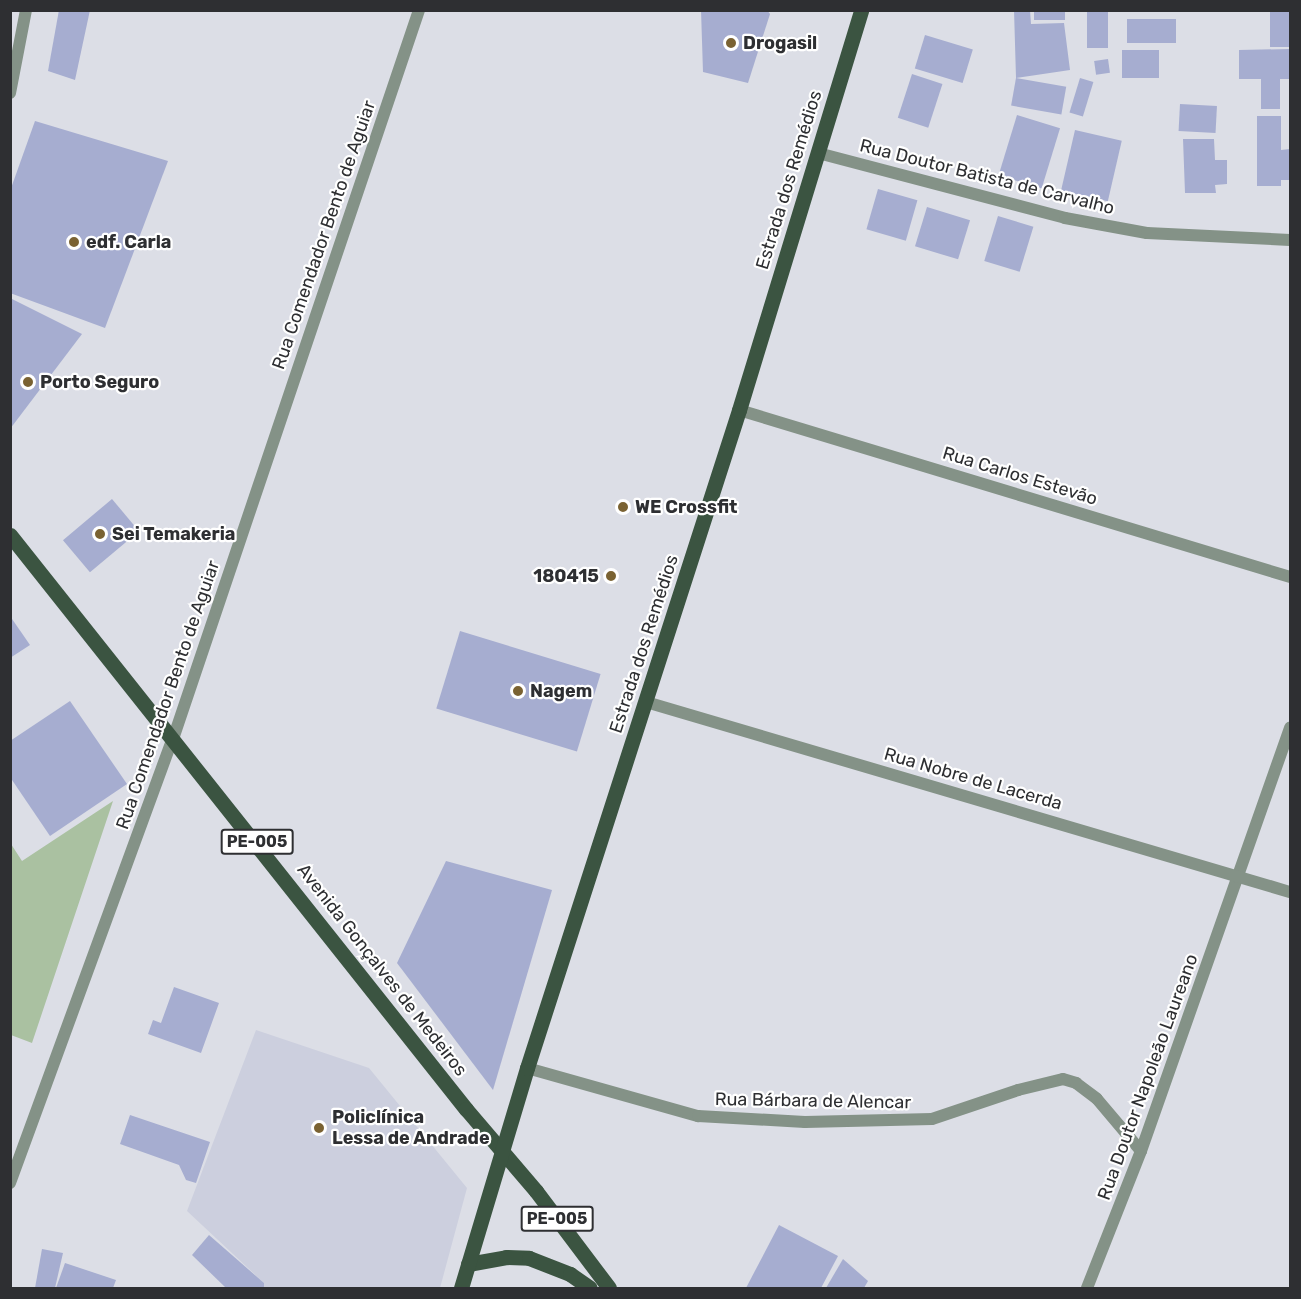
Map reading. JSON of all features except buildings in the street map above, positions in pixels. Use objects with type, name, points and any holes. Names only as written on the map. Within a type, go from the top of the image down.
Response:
[{"type":"main road","name":"Estrada dos Remédios","points":[[461,1288],[527,1068],[739,410],[861,10]]},
{"type":"main road","name":"Avenida Gonçalves de Medeiros","points":[[10,535],[174,736],[609,1288]]},
{"type":"main road","points":[[468,1264],[506,1257],[529,1258],[570,1274],[590,1288]]},
{"type":"street","points":[[10,93],[26,10]]},
{"type":"street","name":"Rua Comendador Bento de Aguiar","points":[[10,1183],[174,736],[419,10]]},
{"type":"street","name":"Rua Doutor Batista de Carvalho","points":[[818,153],[1089,223],[1159,234],[1290,240]]},
{"type":"street","name":"Rua Carlos Estevão","points":[[739,410],[1290,577]]},
{"type":"street","name":"Rua Nobre de Lacerda","points":[[646,702],[1290,892]]},
{"type":"street","name":"Rua Doutor Napoleão Laureano","points":[[1087,1288],[1141,1151],[1240,876],[1290,727]]},
{"type":"street","name":"Rua Bárbara de Alencar","points":[[527,1068],[698,1116],[805,1122],[932,1119],[1018,1090],[1063,1079],[1087,1089],[1141,1151]]},
{"type":"shaded area","name":"Policlínica Lessa de Andrade","points":[[256,1030],[369,1068],[467,1188],[440,1288],[264,1288],[264,1283],[187,1211]]},
{"type":"green space","points":[[113,801],[32,1043],[11,1035],[11,844],[22,861]]},
{"type":"place","name":"Drogasil","points":[[731,43]]},
{"type":"place","name":"edf. Carla","points":[[74,242]]},
{"type":"place","name":"Porto Seguro","points":[[28,382]]},
{"type":"place","name":"WE Crossfit","points":[[623,507]]},
{"type":"place","name":"Sei Temakeria","points":[[100,534]]},
{"type":"place","name":"180415","points":[[611,576]]},
{"type":"place","name":"Nagem","points":[[518,691]]},
{"type":"place","name":"Policlínica Lessa de Andrade","points":[[319,1128]]}]
